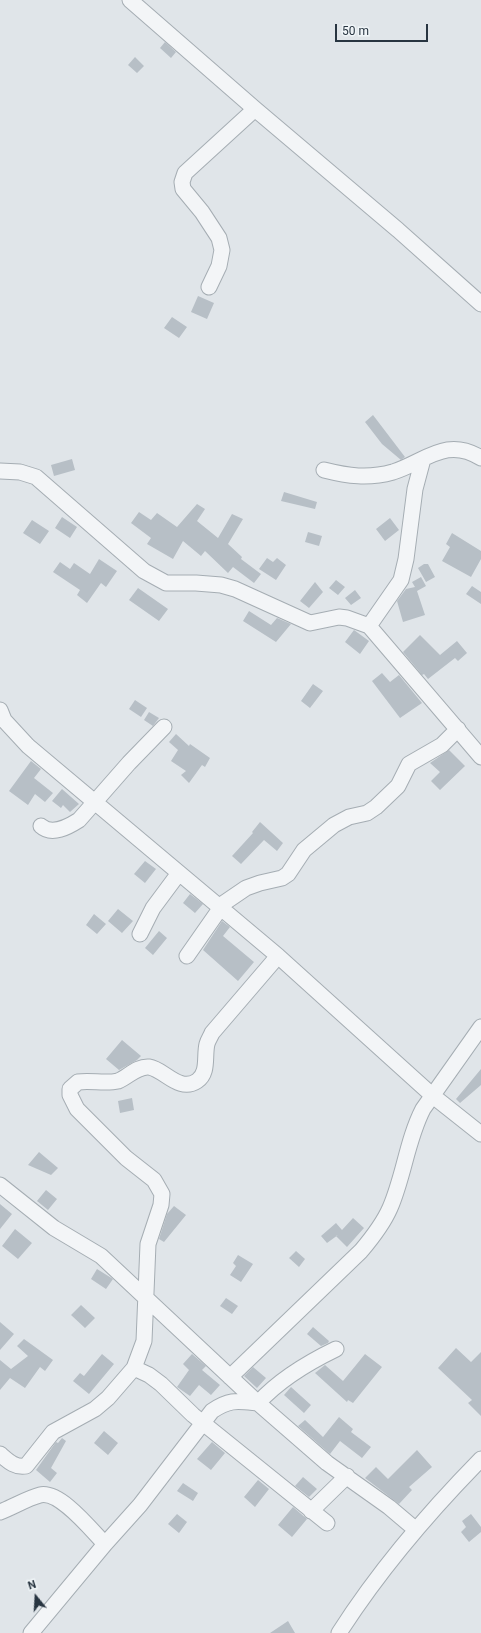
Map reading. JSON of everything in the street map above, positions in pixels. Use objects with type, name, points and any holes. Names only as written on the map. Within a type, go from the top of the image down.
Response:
[{"type":"street","points":[[130,0],[255,109],[398,230],[481,304]]},
{"type":"street","points":[[209,287],[219,266],[222,250],[219,238],[202,212],[183,189],[182,179],[185,173],[255,109]]},
{"type":"street","points":[[324,470],[351,476],[367,477],[393,472],[435,452],[459,449],[481,458]]},
{"type":"street","points":[[369,626],[401,580],[406,560],[415,489],[423,459]]},
{"type":"street","points":[[0,471],[20,472],[36,477],[144,571],[166,583],[214,585],[235,589],[310,623],[322,622],[339,617],[347,618],[369,626],[481,756]]},
{"type":"street","points":[[0,710],[4,720],[28,746],[278,956],[433,1096],[481,1134]]},
{"type":"street","points":[[41,826],[45,830],[52,831],[71,825],[79,820],[129,763],[164,727]]},
{"type":"street","points":[[187,956],[220,908],[246,888],[282,878],[288,874],[304,850],[334,825],[350,817],[367,813],[376,807],[398,786],[409,764],[442,745],[458,729]]},
{"type":"street","points":[[140,934],[152,908],[179,873]]},
{"type":"street","points":[[0,1454],[12,1464],[26,1466],[53,1432],[95,1409],[108,1398],[134,1368],[144,1341],[147,1298],[148,1244],[161,1205],[162,1194],[154,1180],[122,1154],[77,1108],[70,1095],[70,1089],[78,1082],[112,1082],[120,1080],[136,1070],[148,1067],[182,1083],[191,1084],[197,1081],[204,1070],[207,1044],[212,1033],[278,956]]},
{"type":"street","points":[[230,1377],[361,1251],[377,1231],[390,1209],[416,1124],[433,1096],[481,1028]]},
{"type":"street","points":[[0,1185],[54,1228],[101,1256],[258,1403],[327,1463],[347,1476],[415,1529]]},
{"type":"street","points":[[258,1403],[286,1377],[336,1349]]},
{"type":"street","points":[[134,1368],[149,1375],[161,1384],[202,1423],[328,1523]]},
{"type":"street","points":[[31,1633],[104,1544],[159,1482],[212,1411],[224,1403],[234,1400],[258,1403]]},
{"type":"street","points":[[339,1633],[370,1586],[415,1529],[481,1459]]},
{"type":"street","points":[[311,1511],[347,1476]]},
{"type":"street","points":[[0,1512],[39,1495],[52,1496],[80,1518],[104,1544]]},
{"type":"building","points":[[165,42],[176,52],[171,58],[160,48]]},
{"type":"building","points":[[135,57],[144,66],[137,73],[128,65]]},
{"type":"building","points":[[198,296],[214,303],[207,319],[191,312]]},
{"type":"building","points":[[172,317],[187,327],[179,338],[164,328]]},
{"type":"building","points":[[373,415],[405,457],[401,460],[382,444],[365,422]]},
{"type":"building","points":[[72,459],[75,470],[54,476],[51,465]]},
{"type":"building","points":[[284,492],[317,502],[315,509],[281,501]]},
{"type":"building","points":[[197,504],[205,509],[197,521],[218,538],[232,514],[243,519],[228,544],[242,557],[241,559],[261,574],[254,583],[233,567],[228,573],[205,551],[201,556],[183,541],[173,559],[147,544],[151,538],[131,523],[139,512],[151,520],[157,513],[177,527]]},
{"type":"building","points":[[62,517],[77,527],[70,538],[55,528]]},
{"type":"building","points":[[390,518],[399,530],[385,541],[376,529]]},
{"type":"building","points":[[32,520],[49,531],[40,544],[23,533]]},
{"type":"building","points":[[308,532],[322,536],[319,546],[305,542]]},
{"type":"building","points":[[452,533],[481,551],[481,559],[471,577],[442,561],[450,547],[446,544]]},
{"type":"building","points":[[267,558],[273,562],[277,558],[286,565],[276,580],[259,569]]},
{"type":"building","points":[[99,559],[117,571],[106,587],[101,583],[87,603],[77,595],[80,590],[53,572],[60,562],[70,569],[74,563],[90,574]]},
{"type":"building","points":[[424,564],[428,564],[435,577],[426,582],[418,568]]},
{"type":"building","points":[[421,577],[426,586],[417,591],[425,615],[403,622],[397,601],[406,589],[415,587],[412,582]]},
{"type":"building","points":[[336,580],[345,587],[338,595],[329,588]]},
{"type":"building","points":[[315,582],[323,592],[309,608],[300,601]]},
{"type":"building","points":[[472,586],[481,592],[481,604],[466,594]]},
{"type":"building","points":[[138,588],[168,609],[159,621],[129,600]]},
{"type":"building","points":[[355,590],[361,598],[351,605],[345,598]]},
{"type":"building","points":[[249,611],[271,625],[277,618],[291,624],[276,642],[243,621]]},
{"type":"building","points":[[354,630],[369,641],[360,654],[345,642]]},
{"type":"building","points":[[420,635],[440,655],[457,641],[467,653],[458,661],[455,658],[428,679],[424,674],[422,675],[403,652]]},
{"type":"building","points":[[382,673],[390,682],[399,675],[422,703],[400,718],[372,681]]},
{"type":"building","points":[[313,684],[323,691],[310,708],[301,701]]},
{"type":"building","points":[[135,700],[147,708],[141,717],[129,709]]},
{"type":"building","points":[[149,712],[159,718],[153,726],[144,720]]},
{"type":"building","points":[[176,734],[189,746],[190,744],[210,758],[205,767],[202,765],[189,783],[181,775],[186,771],[171,761],[178,750],[169,742]]},
{"type":"building","points":[[449,750],[465,766],[440,790],[431,781],[440,772],[430,763]]},
{"type":"building","points":[[31,761],[41,769],[34,778],[53,793],[45,802],[35,794],[28,805],[9,791]]},
{"type":"building","points":[[62,789],[79,804],[70,812],[63,805],[61,808],[52,801]]},
{"type":"building","points":[[260,822],[283,843],[277,851],[264,840],[241,864],[232,856],[253,833],[252,832]]},
{"type":"building","points":[[145,861],[156,869],[145,883],[134,874]]},
{"type":"building","points":[[190,894],[203,904],[195,913],[183,903]]},
{"type":"building","points":[[118,909],[133,921],[122,933],[108,921]]},
{"type":"building","points":[[94,914],[106,924],[97,934],[86,925]]},
{"type":"building","points":[[222,921],[230,927],[223,936],[254,962],[238,981],[203,950]]},
{"type":"building","points":[[159,931],[167,938],[153,955],[145,948]]},
{"type":"building","points":[[122,1040],[141,1056],[137,1060],[119,1070],[106,1059]]},
{"type":"building","points":[[481,1069],[481,1085],[460,1103],[456,1099]]},
{"type":"building","points":[[132,1098],[134,1110],[120,1113],[118,1101]]},
{"type":"building","points":[[39,1152],[58,1168],[51,1175],[28,1165]]},
{"type":"building","points":[[46,1190],[57,1199],[48,1210],[37,1201]]},
{"type":"building","points":[[0,1204],[12,1214],[0,1229]]},
{"type":"building","points":[[174,1206],[186,1215],[164,1242],[159,1239],[167,1214]]},
{"type":"building","points":[[353,1218],[364,1228],[347,1247],[336,1236],[327,1243],[321,1236],[336,1223],[342,1230]]},
{"type":"building","points":[[15,1229],[32,1243],[18,1259],[2,1246]]},
{"type":"building","points":[[296,1251],[305,1259],[299,1267],[289,1258]]},
{"type":"building","points":[[238,1255],[253,1264],[241,1282],[230,1275],[236,1266],[233,1263]]},
{"type":"building","points":[[97,1269],[113,1279],[106,1289],[91,1279]]},
{"type":"building","points":[[226,1298],[238,1306],[232,1314],[220,1306]]},
{"type":"building","points":[[81,1305],[95,1318],[85,1328],[71,1315]]},
{"type":"building","points":[[0,1322],[14,1334],[0,1350]]},
{"type":"building","points":[[313,1327],[329,1341],[328,1343],[321,1346],[307,1334]]},
{"type":"building","points":[[24,1339],[53,1360],[45,1371],[40,1367],[25,1388],[10,1378],[0,1390],[0,1360],[11,1369],[28,1356],[17,1346]]},
{"type":"building","points":[[456,1348],[471,1362],[481,1352],[481,1416],[468,1403],[472,1400],[438,1368]]},
{"type":"building","points":[[102,1354],[114,1364],[89,1394],[73,1381],[80,1373],[84,1376]]},
{"type":"building","points":[[192,1354],[206,1366],[202,1370],[220,1385],[211,1395],[199,1385],[190,1396],[177,1387],[189,1370],[183,1364]]},
{"type":"building","points":[[365,1354],[382,1367],[353,1403],[348,1400],[347,1402],[315,1373],[325,1365],[343,1381]]},
{"type":"building","points":[[253,1367],[266,1378],[257,1388],[244,1376]]},
{"type":"building","points":[[291,1387],[311,1405],[304,1413],[284,1395]]},
{"type":"building","points":[[339,1417],[353,1429],[351,1432],[371,1447],[362,1458],[340,1441],[330,1454],[298,1426],[305,1420],[323,1437]]},
{"type":"building","points":[[104,1431],[118,1443],[108,1455],[94,1443]]},
{"type":"building","points":[[62,1438],[66,1441],[51,1468],[57,1473],[50,1482],[36,1470],[56,1442],[58,1443]]},
{"type":"building","points":[[212,1442],[225,1453],[211,1470],[197,1459]]},
{"type":"building","points":[[417,1450],[432,1467],[409,1487],[412,1490],[399,1504],[365,1478],[376,1467],[388,1479]]},
{"type":"building","points":[[303,1477],[317,1489],[309,1497],[295,1486]]},
{"type":"building","points":[[258,1480],[269,1489],[255,1507],[244,1497]]},
{"type":"building","points":[[183,1483],[198,1493],[193,1501],[177,1491]]},
{"type":"building","points":[[293,1507],[307,1519],[292,1537],[278,1525]]},
{"type":"building","points":[[177,1514],[187,1522],[179,1533],[168,1524]]},
{"type":"building","points":[[471,1514],[481,1527],[481,1532],[469,1542],[461,1532],[466,1527],[462,1521]]},
{"type":"building","points":[[288,1621],[295,1633],[270,1633]]}]
